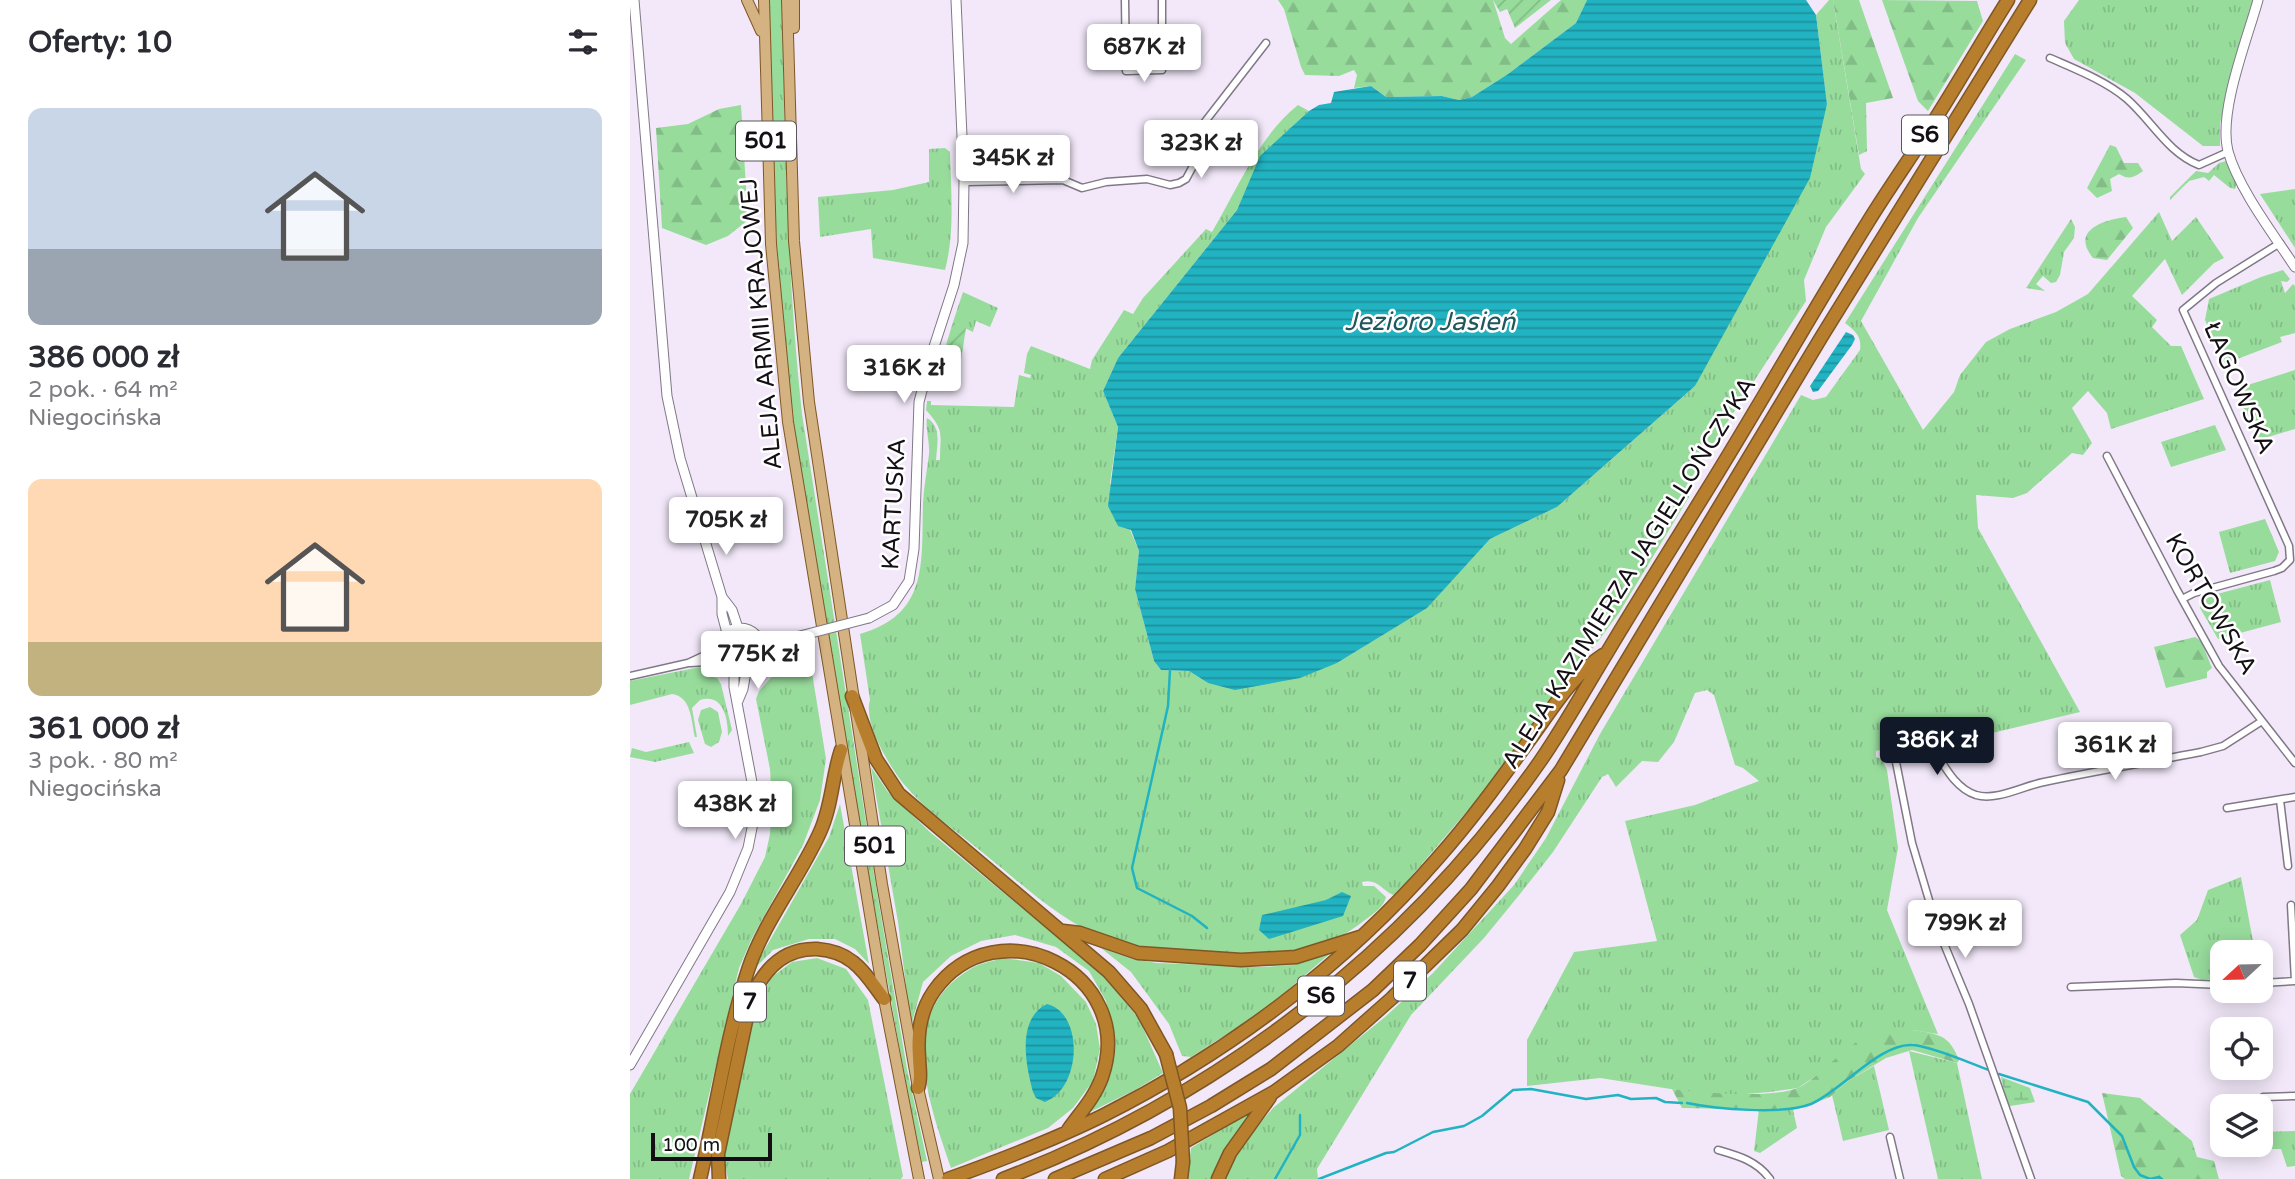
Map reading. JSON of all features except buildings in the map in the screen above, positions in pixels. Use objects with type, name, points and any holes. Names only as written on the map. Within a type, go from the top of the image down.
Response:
[{"type":"highway","name":"ALEJA KAZIMIERZA JAGIELLOŃCZYKA","points":[[1003,1179],[1085,1145],[1138,1118],[1206,1079],[1261,1042],[1345,977],[1427,899],[1484,834],[1540,761],[1578,703],[1868,222],[2008,0]]},
{"type":"highway","name":"ALEJA KAZIMIERZA JAGIELLOŃCZYKA","points":[[1055,1179],[1151,1138],[1211,1106],[1271,1069],[1373,990],[1420,945],[1471,888],[1561,770],[1822,336],[2031,0]]},
{"type":"highway","points":[[948,1179],[1106,1115],[1233,1039],[1309,981],[1406,894],[1468,823],[1585,667],[1606,653]]},
{"type":"highway","points":[[852,696],[876,759],[899,794],[1109,972],[1148,1020],[1166,1054],[1180,1108],[1183,1162],[1181,1179]]},
{"type":"highway","points":[[700,1179],[739,1000],[749,967],[820,832],[841,750]]},
{"type":"highway","name":"7","points":[[1218,1179],[1230,1153],[1273,1092],[1338,1046],[1462,930],[1525,849],[1548,812],[1561,770]]},
{"type":"highway","points":[[1061,930],[1080,933],[1138,953],[1241,960],[1296,957],[1360,937]]},
{"type":"highway","name":"7","points":[[719,1179],[718,1154],[750,1002],[756,984],[765,971],[775,962],[797,951],[826,950],[851,960],[867,975],[884,999]]},
{"type":"highway","points":[[918,1088],[921,1081],[920,1023],[930,998],[946,977],[976,958],[992,954],[1025,951],[1040,955],[1063,965],[1088,987],[1102,1016],[1106,1034],[1107,1052],[1099,1085],[1065,1133]]},
{"type":"highway","points":[[1105,1179],[1168,1151],[1273,1092]]},
{"type":"main road","points":[[747,0],[764,38]]},
{"type":"main road","name":"ALEJA ARMII KRAJOWEJ","points":[[764,0],[769,212],[780,357],[795,470],[841,750],[918,1175]]},
{"type":"main road","name":"ALEJA ARMII KRAJOWEJ","points":[[787,0],[791,180],[798,299],[809,402],[877,857],[918,1088],[939,1179]]},
{"type":"main road","points":[[788,44],[793,37],[794,0]]},
{"type":"street","points":[[634,0],[667,396],[680,458],[722,597],[722,614],[727,632]]},
{"type":"street","name":"KARTUSKA","points":[[762,651],[791,638],[869,618],[893,605],[909,581],[914,549],[919,402],[930,356],[960,265],[963,243],[964,182],[956,0]]},
{"type":"street","points":[[1125,0],[1126,71],[1163,70],[1162,0]]},
{"type":"street","points":[[2258,0],[2227,112],[2228,152],[2245,187],[2295,267]]},
{"type":"street","points":[[964,182],[1063,180],[1082,188],[1106,182],[1147,179],[1170,185],[1179,183],[1185,179],[1199,155],[1204,123],[1266,43]]},
{"type":"street","points":[[2050,58],[2128,100],[2177,152],[2188,160],[2199,165],[2228,152]]},
{"type":"street","name":"ŁAGOWSKA","points":[[2182,599],[2194,593],[2274,571],[2282,568],[2290,559],[2289,546],[2183,310],[2216,283],[2280,243]]},
{"type":"street","name":"KORTOWSKA","points":[[2107,456],[2219,666],[2295,763]]},
{"type":"street","points":[[722,597],[732,610],[738,628]]},
{"type":"street","points":[[738,628],[750,631],[759,640],[762,651],[757,664],[746,671],[734,671],[721,661],[718,649],[720,640],[727,632],[738,628]]},
{"type":"street","name":"KARTUSKA","points":[[759,640],[791,638]]},
{"type":"street","points":[[688,663],[718,649]]},
{"type":"street","points":[[630,676],[688,663],[721,661]]},
{"type":"street","points":[[630,1065],[730,892],[748,848],[753,823],[754,793],[734,687],[734,671]]},
{"type":"street","points":[[738,701],[746,671]]},
{"type":"street","points":[[2031,1179],[1969,1004],[1937,928],[1912,843],[1895,757],[1898,750],[1926,743],[1930,745],[1957,783],[1974,794],[1983,796],[2201,752],[2223,746],[2262,721]]},
{"type":"street","points":[[2227,808],[2295,797]]},
{"type":"street","points":[[2280,800],[2288,866]]},
{"type":"street","points":[[2273,982],[2295,981],[2291,905]]},
{"type":"street","points":[[2071,987],[2176,982],[2210,984]]},
{"type":"street","points":[[2273,1097],[2295,1096]]},
{"type":"street","points":[[1890,1137],[1900,1179]]},
{"type":"street","points":[[1718,1150],[1741,1156],[1761,1168],[1770,1179]]},
{"type":"green space","points":[[769,0],[782,0],[790,259],[802,414],[877,892],[907,1069],[927,1161],[922,1162],[831,668],[800,480],[781,310],[772,133]]},
{"type":"green space","points":[[1278,0],[1493,0],[1505,38],[1511,44],[1561,0],[1587,0],[1576,23],[1508,74],[1472,97],[1459,100],[1442,96],[1386,97],[1371,86],[1354,88],[1357,75],[1354,70],[1339,76],[1305,75],[1284,9]]},
{"type":"green space","points":[[1493,0],[1551,0],[1515,28],[1507,9],[1500,12]]},
{"type":"green space","points":[[1829,0],[1833,0],[1861,169],[1865,174],[1826,227],[1804,280],[1806,301],[1686,486],[1689,497],[1619,613],[1480,796],[1397,893],[1393,895],[1379,885],[1362,882],[1363,886],[1374,886],[1386,897],[1375,913],[1334,940],[1307,950],[1284,954],[1187,952],[1147,949],[1117,943],[1090,932],[1042,901],[930,810],[902,782],[873,731],[860,634],[883,625],[899,613],[910,599],[917,583],[921,564],[923,502],[929,454],[927,418],[937,431],[936,460],[940,460],[939,428],[926,410],[927,401],[931,401],[931,405],[1014,407],[1019,375],[1030,378],[1031,375],[1024,373],[1031,346],[1090,369],[1092,360],[1124,310],[1133,314],[1143,298],[1206,229],[1212,232],[1260,147],[1272,132],[1298,105],[1309,111],[1260,157],[1237,210],[1118,358],[1103,391],[1118,427],[1110,483],[1139,551],[1135,589],[1154,661],[1161,670],[1189,671],[1208,683],[1337,663],[1426,608],[1490,539],[1557,507],[1695,386],[1827,104],[1816,15]]},
{"type":"green space","points":[[1833,0],[1859,0],[1893,98],[1866,103],[1867,151],[1859,155]]},
{"type":"green space","points":[[1882,0],[1977,1],[1983,21],[1928,111],[1918,101]]},
{"type":"green space","points":[[2079,0],[2254,0],[2220,123],[2220,146],[2203,146],[2135,93],[2074,59],[2065,43],[2064,21]]},
{"type":"green space","points":[[2015,54],[2026,60],[1918,218],[1861,321],[1923,430],[1954,392],[1960,375],[1986,342],[2010,329],[2056,312],[2088,294],[2159,212],[2172,241],[2196,217],[2224,258],[2214,263],[2182,295],[2165,259],[2132,296],[2157,320],[2152,327],[2171,346],[2181,346],[2204,399],[2111,429],[2107,413],[2088,391],[2072,408],[2092,443],[2083,455],[2072,453],[2027,493],[2013,498],[1976,495],[1978,528],[2080,712],[1938,746],[1916,741],[1876,751],[1876,757],[1882,759],[1887,770],[1898,848],[1887,910],[1938,1034],[1912,1030],[1854,1044],[1829,1067],[1798,1088],[1770,1092],[1734,1095],[1690,1092],[1600,1078],[1527,1086],[1527,1040],[1574,952],[1657,941],[1625,821],[1695,805],[1759,781],[1735,765],[1714,695],[1707,690],[1695,693],[1674,742],[1658,762],[1642,761],[1616,787],[1608,774],[1602,777],[1553,852],[1520,894],[1484,938],[1411,1015],[1317,1169],[1318,1179],[1225,1179],[1243,1143],[1273,1108],[1385,1017],[1433,973],[1514,885],[1546,838],[1600,734],[1801,395],[1813,400],[1826,397],[1860,350],[1859,337],[1845,323]]},
{"type":"green space","points":[[741,105],[748,220],[728,236],[706,245],[662,228],[656,128],[688,124],[719,109]]},
{"type":"green space","points":[[2110,145],[2116,147],[2124,163],[2138,163],[2143,171],[2131,177],[2119,174],[2110,179],[2112,191],[2097,198],[2087,188]]},
{"type":"green space","points":[[945,148],[950,152],[952,212],[945,270],[873,258],[871,229],[820,237],[818,197],[893,190],[929,182],[929,149]]},
{"type":"green space","points":[[2226,161],[2237,182],[2235,189],[2214,175],[2209,181],[2204,177],[2189,181],[2170,200],[2196,171],[2208,173],[2219,163]]},
{"type":"green space","points":[[2295,189],[2295,248],[2260,194]]},
{"type":"green space","points":[[2126,217],[2133,228],[2107,260],[2093,258],[2085,240],[2088,234],[2100,224]]},
{"type":"green space","points":[[2071,219],[2075,227],[2074,238],[2064,252],[2056,282],[2051,283],[2043,276],[2036,284],[2045,291],[2026,288]]},
{"type":"green space","points":[[2283,270],[2290,279],[2287,282],[2281,281],[2285,293],[2293,284],[2295,286],[2295,333],[2280,337],[2282,342],[2224,364],[2205,320],[2209,299]]},
{"type":"green space","points":[[963,292],[998,308],[990,327],[976,321],[973,332],[953,322]]},
{"type":"green space","points":[[953,322],[966,328],[961,360],[943,355]]},
{"type":"green space","points":[[2295,370],[2295,429],[2258,440],[2235,389]]},
{"type":"green space","points":[[2215,425],[2226,450],[2171,467],[2161,442]]},
{"type":"green space","points":[[2265,519],[2279,552],[2275,561],[2230,573],[2219,532]]},
{"type":"green space","points":[[2270,580],[2281,622],[2218,639],[2200,608],[2202,598]]},
{"type":"green space","points":[[740,636],[750,640],[754,650],[750,660],[740,664],[730,660],[726,650],[730,640]]},
{"type":"green space","points":[[2195,637],[2201,641],[2212,668],[2207,672],[2207,678],[2166,688],[2154,647]]},
{"type":"green space","points":[[808,648],[826,759],[820,800],[803,845],[752,938],[739,968],[689,1179],[630,1179],[630,1094],[741,904],[765,857],[770,834],[772,801],[770,769],[756,699],[759,691],[794,652]]},
{"type":"green space","points":[[700,667],[704,675],[717,678],[721,684],[732,730],[728,736],[723,709],[714,700],[700,700],[692,708],[697,737],[687,705],[679,696],[672,694],[630,705],[630,681]]},
{"type":"green space","points":[[710,707],[718,712],[722,732],[719,742],[711,747],[705,744],[698,720],[701,710]]},
{"type":"green space","points":[[689,742],[694,753],[655,762],[630,757],[632,748],[646,752]]},
{"type":"green space","points":[[871,767],[888,792],[931,833],[1101,973],[1139,1019],[1163,1073],[1090,1112],[1102,1094],[1114,1054],[1114,1034],[1106,1001],[1089,971],[1056,947],[1015,935],[981,941],[951,956],[923,982],[911,1026],[898,922]]},
{"type":"green space","points":[[840,804],[869,964],[855,949],[835,939],[809,939],[773,950],[753,970],[829,837]]},
{"type":"green space","points":[[2241,877],[2253,940],[2210,940],[2210,980],[2202,980],[2194,977],[2180,935],[2197,920],[2208,890]]},
{"type":"green space","points":[[1101,948],[1132,959],[1157,963],[1261,967],[1291,965],[1333,951],[1263,1011],[1191,1057],[1182,1056],[1169,1024],[1131,972]]},
{"type":"green space","points":[[817,958],[846,969],[868,1000],[903,1176],[901,1179],[728,1179],[724,1157],[757,1002],[772,977],[792,962]]},
{"type":"green space","points":[[1003,958],[1039,963],[1061,976],[1086,1002],[1096,1024],[1100,1049],[1093,1081],[1073,1108],[1048,1128],[951,1168],[927,1087],[925,1033],[933,1008],[948,986],[972,968]]},
{"type":"green space","points":[[1912,1030],[1936,1034],[1947,1040],[1959,1060],[1957,1063],[1912,1050],[1886,1058],[1848,1081],[1830,1097],[1793,1110],[1682,1108],[1672,1089],[1738,1094],[1789,1091],[1810,1081],[1869,1035],[1884,1031]]},
{"type":"green space","points":[[1909,1051],[1957,1063],[1982,1179],[1938,1179]]},
{"type":"green space","points":[[1874,1066],[1889,1130],[1843,1141],[1832,1095],[1848,1081]]},
{"type":"green space","points":[[2001,1077],[2030,1088],[2035,1102],[2010,1106],[2007,1104]]},
{"type":"green space","points":[[2102,1093],[2140,1098],[2192,1141],[2197,1157],[2214,1161],[2219,1179],[2125,1179],[2121,1176]]},
{"type":"green space","points":[[1255,1109],[1213,1179],[1187,1179],[1191,1148]]},
{"type":"green space","points":[[1759,1109],[1793,1110],[1797,1128],[1760,1153],[1754,1151]]},
{"type":"green space","points":[[2295,1131],[2295,1166],[2287,1167],[2281,1149],[2273,1149],[2273,1132]]},
{"type":"water","name":"Jezioro Jasień","points":[[1587,0],[1806,0],[1816,15],[1827,104],[1810,178],[1695,386],[1557,507],[1490,539],[1427,608],[1337,663],[1300,678],[1235,690],[1208,683],[1189,671],[1161,670],[1154,661],[1135,589],[1139,551],[1131,530],[1118,526],[1108,506],[1118,427],[1103,391],[1118,358],[1237,210],[1260,156],[1309,111],[1319,105],[1331,103],[1334,92],[1371,86],[1386,97],[1442,96],[1459,100],[1472,97],[1508,74],[1576,23]]},
{"type":"water","points":[[1846,332],[1855,339],[1852,345],[1818,391],[1813,392],[1810,386]]},
{"type":"water","points":[[1342,892],[1351,896],[1343,916],[1269,939],[1259,930],[1262,915],[1326,900]]},
{"type":"water","points":[[1047,1004],[1059,1010],[1067,1021],[1074,1051],[1066,1082],[1057,1094],[1045,1102],[1036,1098],[1033,1092],[1026,1044],[1031,1020],[1037,1011]]},
{"type":"waterway","points":[[1170,670],[1168,706],[1132,868],[1137,888],[1192,916],[1207,928]]},
{"type":"waterway","points":[[1687,1103],[1749,1110],[1784,1109],[1811,1104],[1874,1059],[1900,1046],[1912,1045],[1939,1051],[1989,1070]]},
{"type":"waterway","points":[[1999,1074],[2088,1102],[2122,1136],[2140,1175],[2150,1179]]},
{"type":"waterway","points":[[1319,1179],[1394,1152],[1433,1132],[1464,1126],[1482,1116],[1513,1090],[1531,1089],[1586,1099],[1618,1095],[1631,1099],[1656,1098],[1665,1102],[1682,1103]]},
{"type":"waterway","points":[[1275,1179],[1300,1135],[1300,1115]]},
{"type":"waterway","points":[[2150,1179],[2162,1179]]}]
